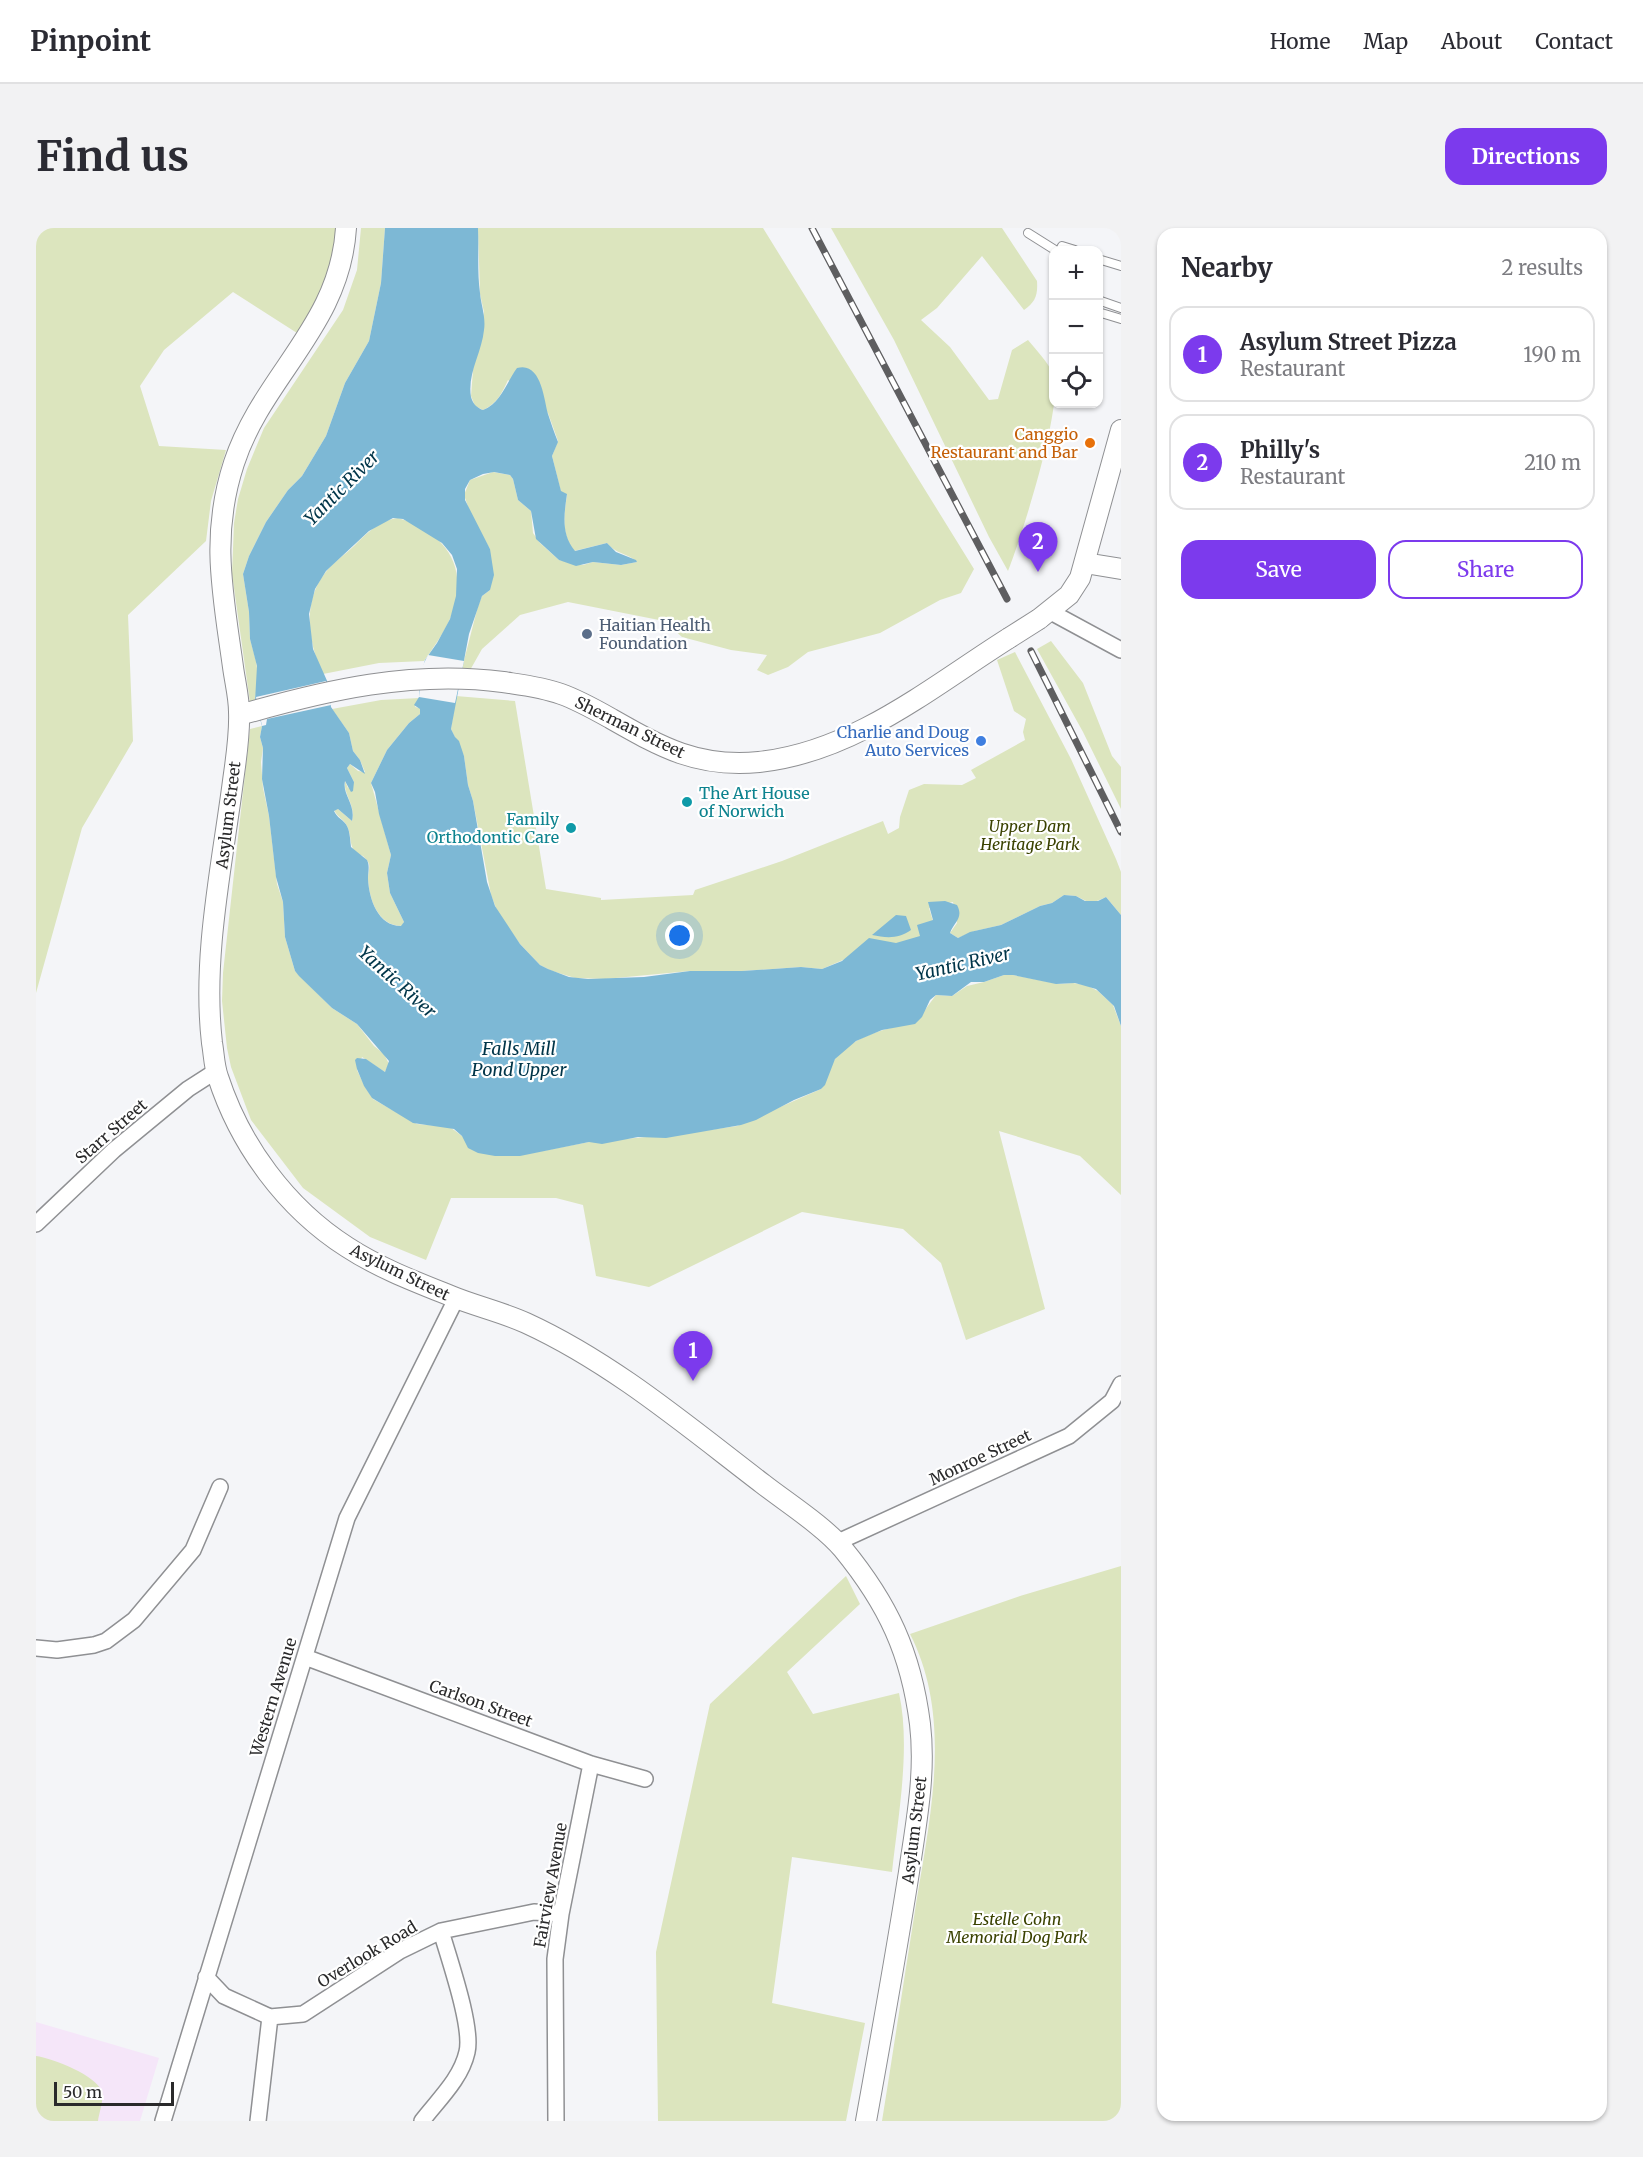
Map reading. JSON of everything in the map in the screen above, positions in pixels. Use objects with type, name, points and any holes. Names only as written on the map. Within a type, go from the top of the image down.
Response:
[{"type":"street","name":"Asylum Street","points":[[346,228],[339,277],[316,324],[245,436],[228,483],[220,526],[219,550],[248,713],[212,942],[209,1015],[216,1071],[237,1124],[260,1162],[305,1215],[329,1235],[352,1251],[381,1266],[456,1299],[521,1320],[580,1350],[630,1383],[838,1542],[877,1595],[910,1667],[921,1728],[921,1787],[902,1915],[866,2121]]},
{"type":"street","name":"Sherman Street","points":[[248,713],[331,691],[374,683],[418,679],[464,679],[517,684],[562,694],[659,745],[692,758],[722,762],[760,762],[807,753],[862,730],[908,704],[1044,615],[1073,590],[1080,578],[1121,430]]},
{"type":"street","points":[[1084,563],[1121,569]]},
{"type":"street","points":[[1044,615],[1121,650]]},
{"type":"street","name":"Starr Street","points":[[36,1224],[114,1150],[188,1089],[216,1071]]},
{"type":"street","name":"Western Avenue","points":[[162,2121],[347,1518],[456,1299]]},
{"type":"street","name":"Monroe Street","points":[[838,1542],[1069,1436],[1112,1401],[1121,1384]]},
{"type":"street","points":[[36,1648],[57,1650],[94,1645],[106,1641],[134,1620],[193,1550],[220,1487]]},
{"type":"street","name":"Carlson Street","points":[[305,1657],[591,1764],[645,1779]]},
{"type":"street","name":"Fairview Avenue","points":[[556,2121],[555,1959],[561,1914],[591,1764]]},
{"type":"street","name":"Overlook Road","points":[[206,1977],[224,1996],[270,2017],[303,2014],[400,1951],[441,1931],[534,1912],[561,1914]]},
{"type":"street","points":[[422,2121],[457,2077],[467,2051],[467,2027],[441,1931]]},
{"type":"street","points":[[258,2121],[270,2017]]},
{"type":"lane","points":[[1028,233],[1049,246]]},
{"type":"lane","points":[[1103,261],[1121,266]]},
{"type":"lane","points":[[1103,302],[1121,308]]},
{"type":"lane","points":[[1103,314],[1121,319]]},
{"type":"shaded area","points":[[36,2022],[159,2058],[140,2121],[36,2121]]},
{"type":"green space","points":[[36,228],[337,228],[337,242],[317,304],[297,333],[233,292],[164,350],[140,386],[159,446],[226,450],[211,501],[206,541],[128,615],[133,741],[82,828],[36,993]]},
{"type":"green space","points":[[361,228],[385,228],[381,283],[369,341],[345,383],[326,436],[302,476],[288,490],[266,522],[243,574],[249,612],[250,639],[258,675],[255,701],[250,702],[232,574],[234,523],[238,499],[247,469],[264,428],[343,310],[357,270]]},
{"type":"green space","points":[[478,228],[763,228],[974,569],[961,593],[940,600],[880,633],[808,652],[788,667],[768,675],[757,670],[767,655],[731,650],[682,637],[664,621],[568,602],[520,615],[482,649],[469,672],[461,672],[478,606],[482,596],[490,590],[490,549],[472,518],[464,495],[470,480],[493,472],[510,475],[518,500],[531,511],[533,533],[540,543],[559,560],[583,565],[593,562],[621,565],[637,562],[607,543],[574,551],[570,545],[564,524],[567,495],[561,492],[552,456],[558,441],[548,413],[508,380],[492,405],[483,410],[475,406],[471,396],[473,370],[484,312],[480,294]]},
{"type":"green space","points":[[831,228],[1002,228],[1037,281],[1037,291],[1031,304],[1024,310],[982,256],[937,308],[921,320],[950,347],[989,400],[998,399],[1012,350],[1028,340],[1049,368],[1049,408],[1053,408],[1053,412],[1040,471],[1008,571],[989,537],[894,340]]},
{"type":"green space","points":[[398,518],[431,534],[451,556],[456,570],[457,586],[455,603],[449,621],[424,661],[379,663],[323,674],[314,649],[310,623],[310,610],[318,584],[332,565],[369,532],[385,521]]},
{"type":"green space","points":[[1051,641],[1083,683],[1112,756],[1121,767],[1121,809],[1083,732],[1037,649]]},
{"type":"green space","name":"Upper Dam Heritage Park","points":[[1015,652],[1071,759],[1116,859],[1121,872],[1121,915],[1106,897],[1097,901],[1086,901],[1076,896],[1064,895],[1052,903],[1040,906],[1001,925],[958,938],[950,933],[957,923],[953,902],[929,908],[934,924],[921,937],[843,960],[822,969],[801,967],[742,971],[690,971],[605,979],[575,978],[540,965],[520,944],[498,913],[491,895],[464,756],[451,729],[456,696],[515,701],[546,889],[601,898],[601,900],[693,895],[695,890],[782,861],[883,821],[888,834],[899,828],[900,817],[909,790],[924,784],[962,785],[976,778],[971,770],[1025,740],[1023,732],[1026,719],[1014,711],[997,660]]},
{"type":"green space","points":[[419,698],[415,707],[420,708],[420,714],[409,723],[387,750],[371,783],[391,855],[387,873],[390,893],[404,922],[402,926],[387,921],[376,910],[370,895],[369,863],[352,847],[347,826],[334,810],[338,809],[352,821],[353,815],[345,781],[348,788],[354,782],[347,768],[350,764],[358,771],[365,772],[353,751],[349,733],[332,709],[381,700]]},
{"type":"green space","points":[[262,726],[260,737],[263,748],[261,762],[263,788],[269,816],[277,884],[283,902],[285,937],[295,971],[332,1008],[357,1024],[374,1046],[384,1054],[389,1064],[385,1072],[362,1057],[357,1070],[373,1099],[417,1124],[450,1127],[462,1136],[516,1156],[589,1142],[681,1134],[737,1126],[821,1089],[835,1059],[851,1044],[872,1034],[916,1022],[936,995],[952,996],[967,986],[1004,975],[1013,975],[1059,984],[1086,985],[1098,991],[1113,1005],[1121,1026],[1121,1195],[1080,1156],[999,1131],[1045,1309],[966,1340],[941,1263],[903,1229],[802,1212],[649,1287],[596,1276],[583,1205],[556,1198],[451,1198],[426,1260],[370,1237],[303,1188],[251,1120],[231,1067],[222,1001],[223,973],[250,729]]},
{"type":"green space","name":"Estelle Cohn Memorial Dog Park","points":[[1121,1566],[1121,2121],[882,2121],[926,1846],[934,1774],[935,1738],[932,1702],[924,1668],[910,1634],[1020,1596]]},
{"type":"green space","points":[[846,1576],[860,1604],[787,1672],[813,1714],[899,1693],[904,1759],[892,1872],[792,1857],[772,2003],[865,2023],[846,2121],[658,2121],[656,1952],[710,1704]]},
{"type":"green space","points":[[36,2056],[74,2069],[99,2086],[102,2092],[102,2103],[98,2121],[36,2121]]},
{"type":"water","name":"Falls Mill Pond Upper","points":[[385,228],[478,228],[478,269],[484,325],[483,338],[471,380],[473,402],[483,410],[489,407],[499,398],[517,368],[525,367],[531,370],[543,391],[558,442],[552,456],[561,491],[567,494],[565,524],[567,538],[575,551],[607,543],[616,552],[637,562],[621,565],[593,562],[576,566],[559,560],[536,539],[531,511],[518,500],[510,475],[494,472],[483,474],[470,480],[465,489],[465,500],[490,549],[494,575],[490,590],[482,596],[469,634],[451,729],[459,741],[464,756],[487,882],[495,906],[520,944],[540,965],[569,977],[588,979],[644,977],[690,971],[742,971],[801,967],[822,969],[842,961],[869,938],[896,943],[920,936],[917,925],[933,920],[928,902],[945,901],[957,905],[959,917],[950,933],[958,938],[970,932],[1001,925],[1040,906],[1052,903],[1064,895],[1076,896],[1085,901],[1098,901],[1106,897],[1121,915],[1121,1026],[1114,1006],[1096,989],[1075,983],[1056,984],[1013,975],[1004,975],[984,982],[971,982],[952,996],[936,995],[930,1000],[922,1017],[915,1024],[882,1030],[856,1041],[835,1059],[825,1085],[821,1089],[756,1120],[741,1125],[666,1138],[638,1137],[602,1144],[589,1142],[520,1156],[478,1153],[468,1148],[462,1136],[454,1129],[413,1123],[372,1098],[364,1086],[355,1060],[357,1058],[366,1059],[385,1072],[389,1061],[357,1024],[332,1008],[299,976],[295,971],[285,937],[283,902],[276,877],[262,779],[263,748],[260,737],[262,726],[255,701],[257,666],[250,639],[249,612],[243,574],[266,522],[288,490],[302,476],[326,436],[345,383],[369,341],[381,283]],"holes":[[[393,518],[403,519],[442,543],[452,555],[457,569],[456,596],[450,619],[425,660],[419,681],[419,697],[414,705],[420,709],[420,714],[409,723],[387,750],[371,783],[391,855],[387,873],[390,893],[404,922],[401,926],[386,921],[376,910],[369,887],[367,860],[351,847],[347,827],[334,811],[338,809],[352,821],[353,815],[345,791],[345,781],[351,792],[354,782],[347,768],[350,764],[365,774],[360,760],[353,751],[349,733],[331,707],[328,683],[313,649],[309,614],[315,589],[326,571],[369,531]]]},
{"type":"water","points":[[896,915],[906,916],[911,930],[892,937],[872,935]]},
{"type":"pier","points":[[428,655],[464,661],[455,703],[419,697],[421,669]]},
{"type":"pier","points":[[326,681],[331,705],[267,719],[266,725],[262,726],[256,697]]},
{"type":"railway","points":[[812,228],[1007,599]]},
{"type":"railway","points":[[1031,651],[1121,832]]},
{"type":"place","name":"Canggio Restaurant and Bar","points":[[1090,443]]},
{"type":"place","name":"Philly's","points":[[1038,572]]},
{"type":"place","name":"Haitian Health Foundation","points":[[587,634]]},
{"type":"place","name":"Charlie and Doug Auto Services","points":[[981,741]]},
{"type":"place","name":"The Art House of Norwich","points":[[687,802]]},
{"type":"place","name":"Family Orthodontic Care","points":[[571,828]]},
{"type":"place","name":"Asylum Street Pizza","points":[[693,1381]]},
{"type":"water label","name":"Yantic River","points":[[342,488]]},
{"type":"water label","name":"Yantic River","points":[[963,964]]},
{"type":"water label","name":"Yantic River","points":[[397,982]]}]
